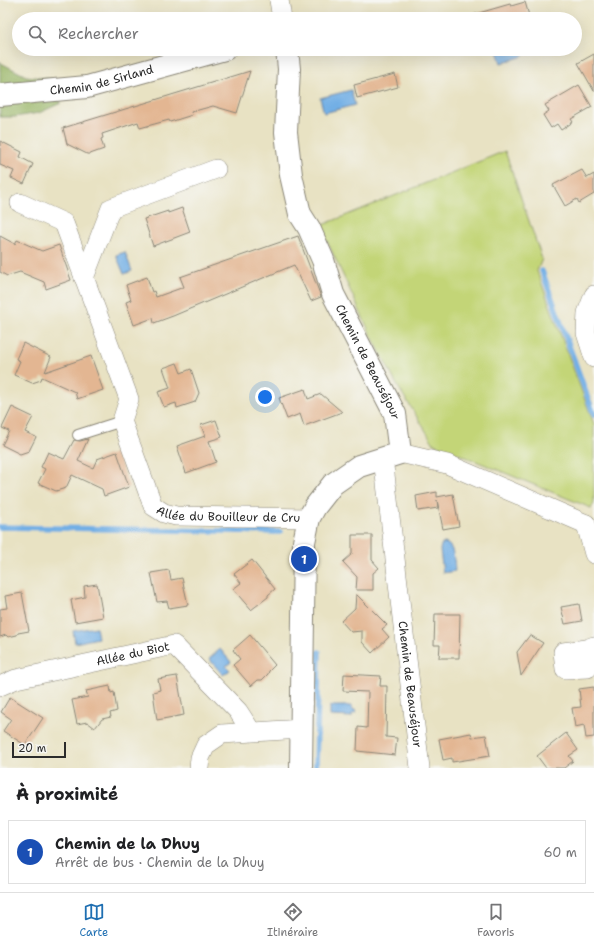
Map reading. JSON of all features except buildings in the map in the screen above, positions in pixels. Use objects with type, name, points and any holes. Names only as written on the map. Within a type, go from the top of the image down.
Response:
[{"type":"street","points":[[279,0],[281,12]]},
{"type":"street","name":"Chemin de Sirland","points":[[0,95],[87,87],[200,56]]},
{"type":"street","name":"Chemin de Beauséjour","points":[[287,56],[289,69],[286,132],[291,175],[300,214],[309,228],[323,260],[333,294],[395,414],[391,456],[420,768]]},
{"type":"street","points":[[84,278],[111,208],[216,169]]},
{"type":"street","points":[[20,203],[64,223],[129,399],[122,421]]},
{"type":"street","points":[[594,295],[587,313],[586,333],[594,358]]},
{"type":"street","name":"Allée du Bouilleur de Cru","points":[[122,421],[153,506],[164,513],[176,516],[309,518]]},
{"type":"street","points":[[301,768],[304,542],[309,518],[315,507],[333,484],[358,466],[391,456],[447,464],[590,523],[594,554]]},
{"type":"street","name":"Allée du Biot","points":[[0,686],[16,679],[174,645],[238,711],[250,731]]},
{"type":"street","points":[[200,768],[200,758],[206,745],[222,734],[250,731],[302,729]]},
{"type":"lane","points":[[78,435],[122,421]]},
{"type":"green space","points":[[0,61],[1,63],[26,76],[52,79],[61,103],[39,113],[15,117],[0,117]]},
{"type":"green space","points":[[505,151],[542,259],[537,271],[594,424],[594,504],[591,508],[434,444],[397,385],[371,335],[320,226]]},
{"type":"water","points":[[499,56],[522,56],[521,57],[501,63]]},
{"type":"water","points":[[351,90],[355,105],[324,113],[320,98]]},
{"type":"water","points":[[125,252],[132,271],[124,274],[116,255]]},
{"type":"water","points":[[444,543],[448,544],[452,550],[455,571],[443,573],[440,550],[441,545]]},
{"type":"water","points":[[96,627],[98,638],[75,643],[73,631]]},
{"type":"water","points":[[220,649],[231,662],[226,666],[230,670],[223,675],[209,659]]},
{"type":"water","points":[[330,706],[352,706],[352,709],[355,710],[356,713],[352,714],[352,717],[330,716]]},
{"type":"waterway","points":[[542,271],[594,415]]},
{"type":"waterway","points":[[0,527],[280,532]]},
{"type":"waterway","points":[[316,768],[319,652]]},
{"type":"place","name":"Chemin de la Dhuy","points":[[304,559]]}]
